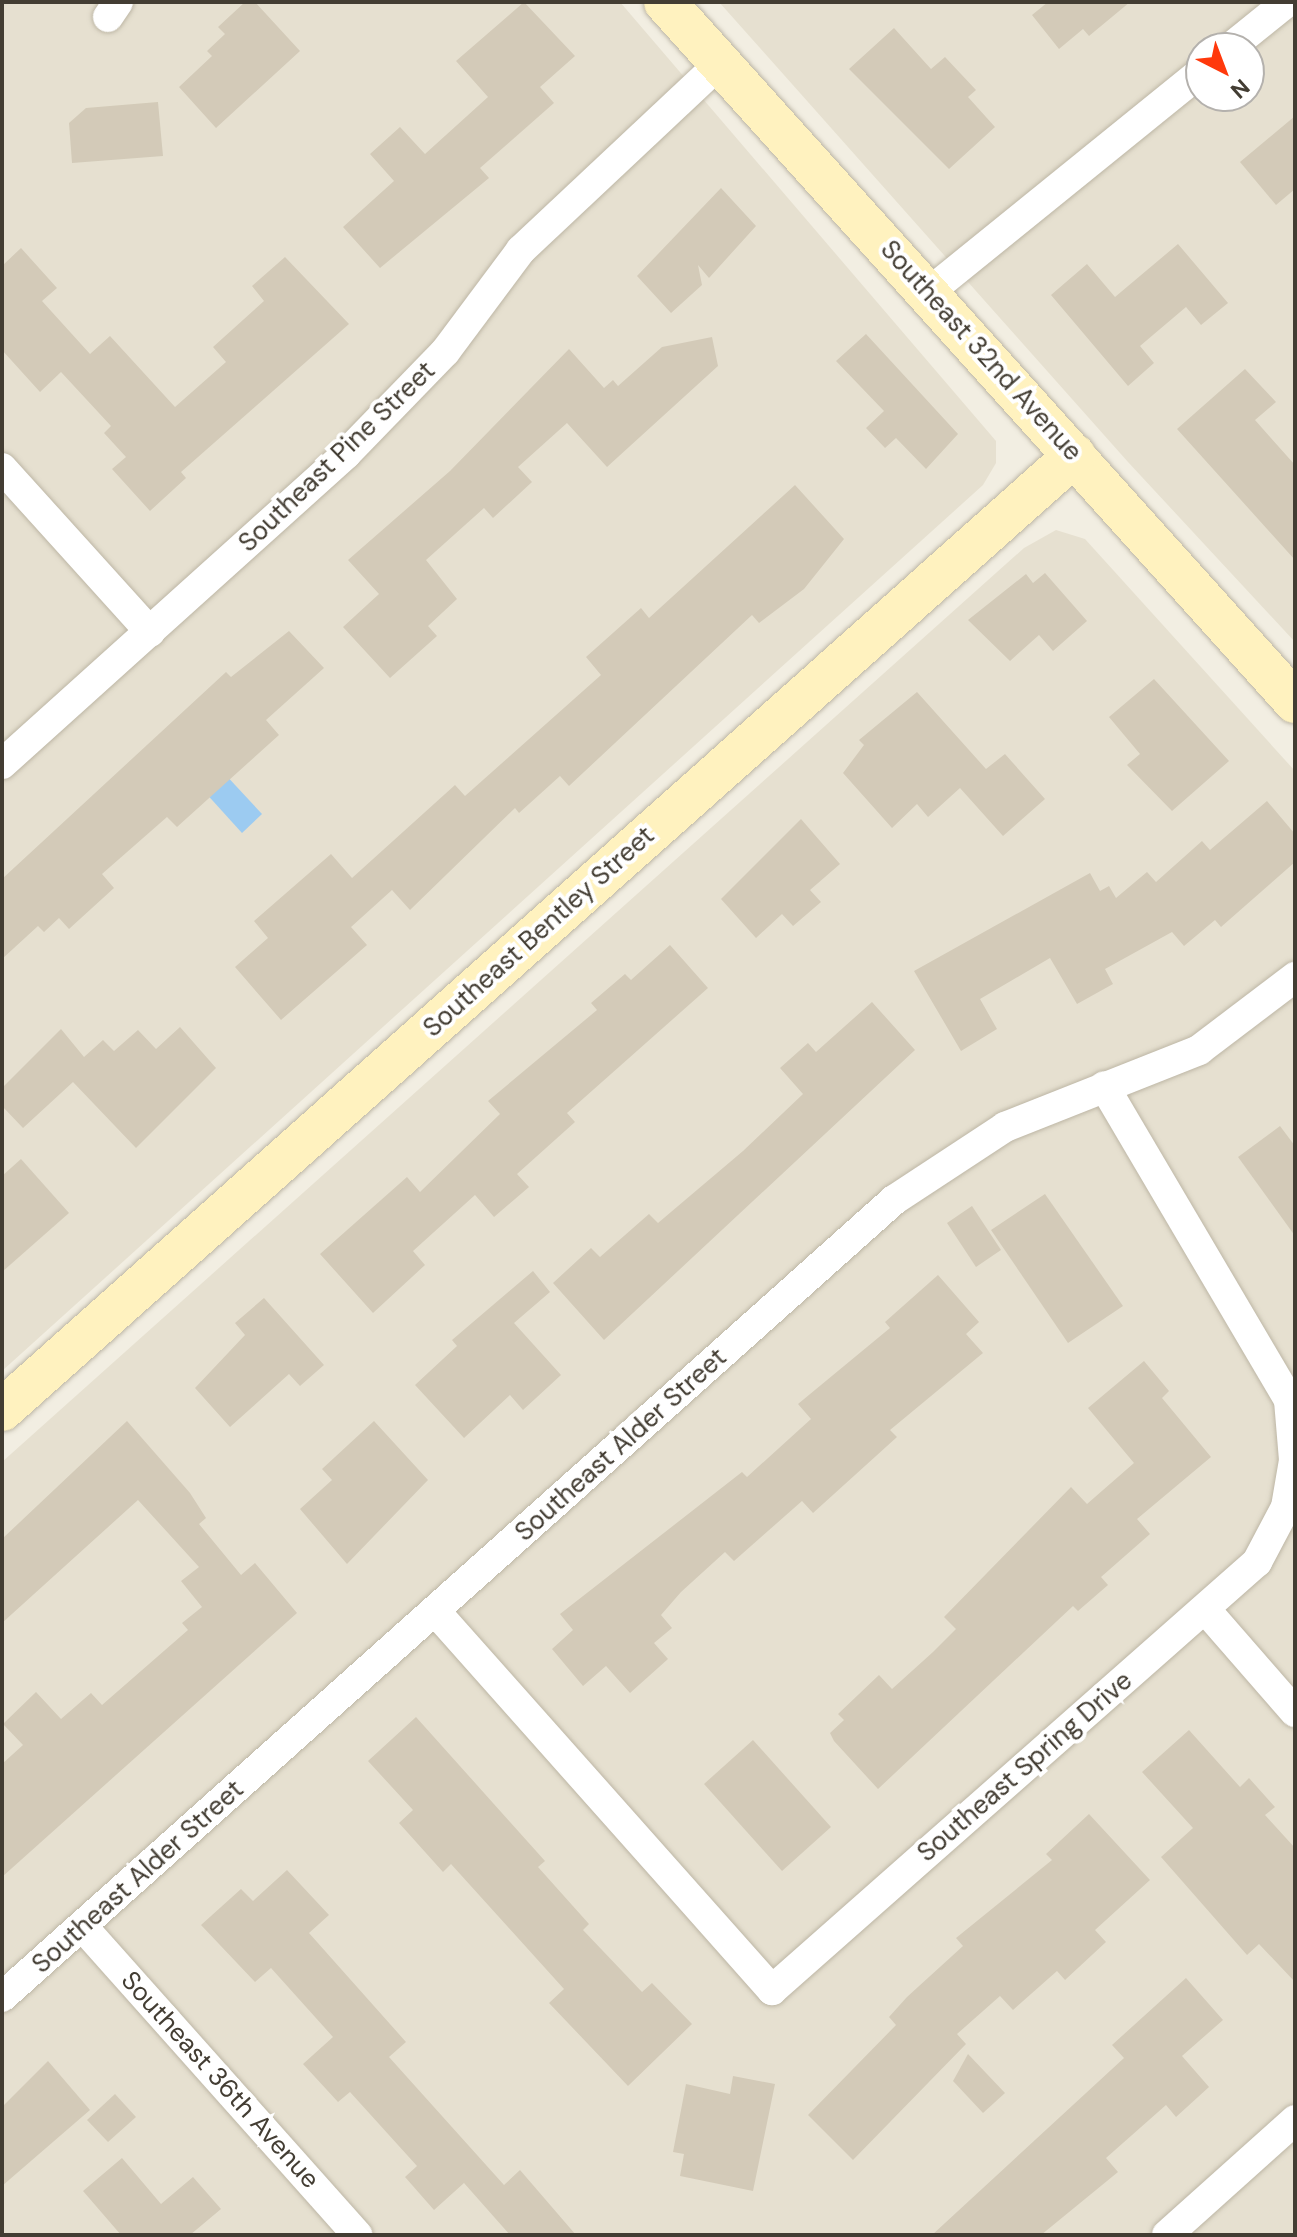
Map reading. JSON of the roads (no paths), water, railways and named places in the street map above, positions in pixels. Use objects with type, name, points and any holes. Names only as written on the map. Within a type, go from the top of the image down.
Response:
[{"type":"street","name":"Southeast 32nd Avenue","points":[[665,2],[1295,702]]},
{"type":"street","points":[[1250,32],[1287,2]]},
{"type":"street","name":"Southeast Pine Street","points":[[2,764],[346,454],[445,352],[521,250],[720,63]]},
{"type":"street","points":[[928,293],[1185,85]]},
{"type":"street","name":"Southeast Bentley Street","points":[[2,1410],[1075,455]]},
{"type":"street","points":[[2,468],[150,632]]},
{"type":"street","name":"Southeast Alder Street","points":[[2,1997],[894,1200],[1005,1127],[1199,1050],[1295,977]]},
{"type":"street","name":"Southeast Spring Drive","points":[[436,1612],[772,1990],[1257,1562],[1286,1507],[1294,1460],[1289,1400],[1104,1086]]},
{"type":"street","points":[[1205,1609],[1295,1712]]},
{"type":"street","name":"Southeast 36th Avenue","points":[[82,1926],[357,2235]]},
{"type":"street","points":[[1167,2235],[1295,2120]]},
{"type":"water","points":[[223,772],[262,814],[242,833],[203,790]]}]
